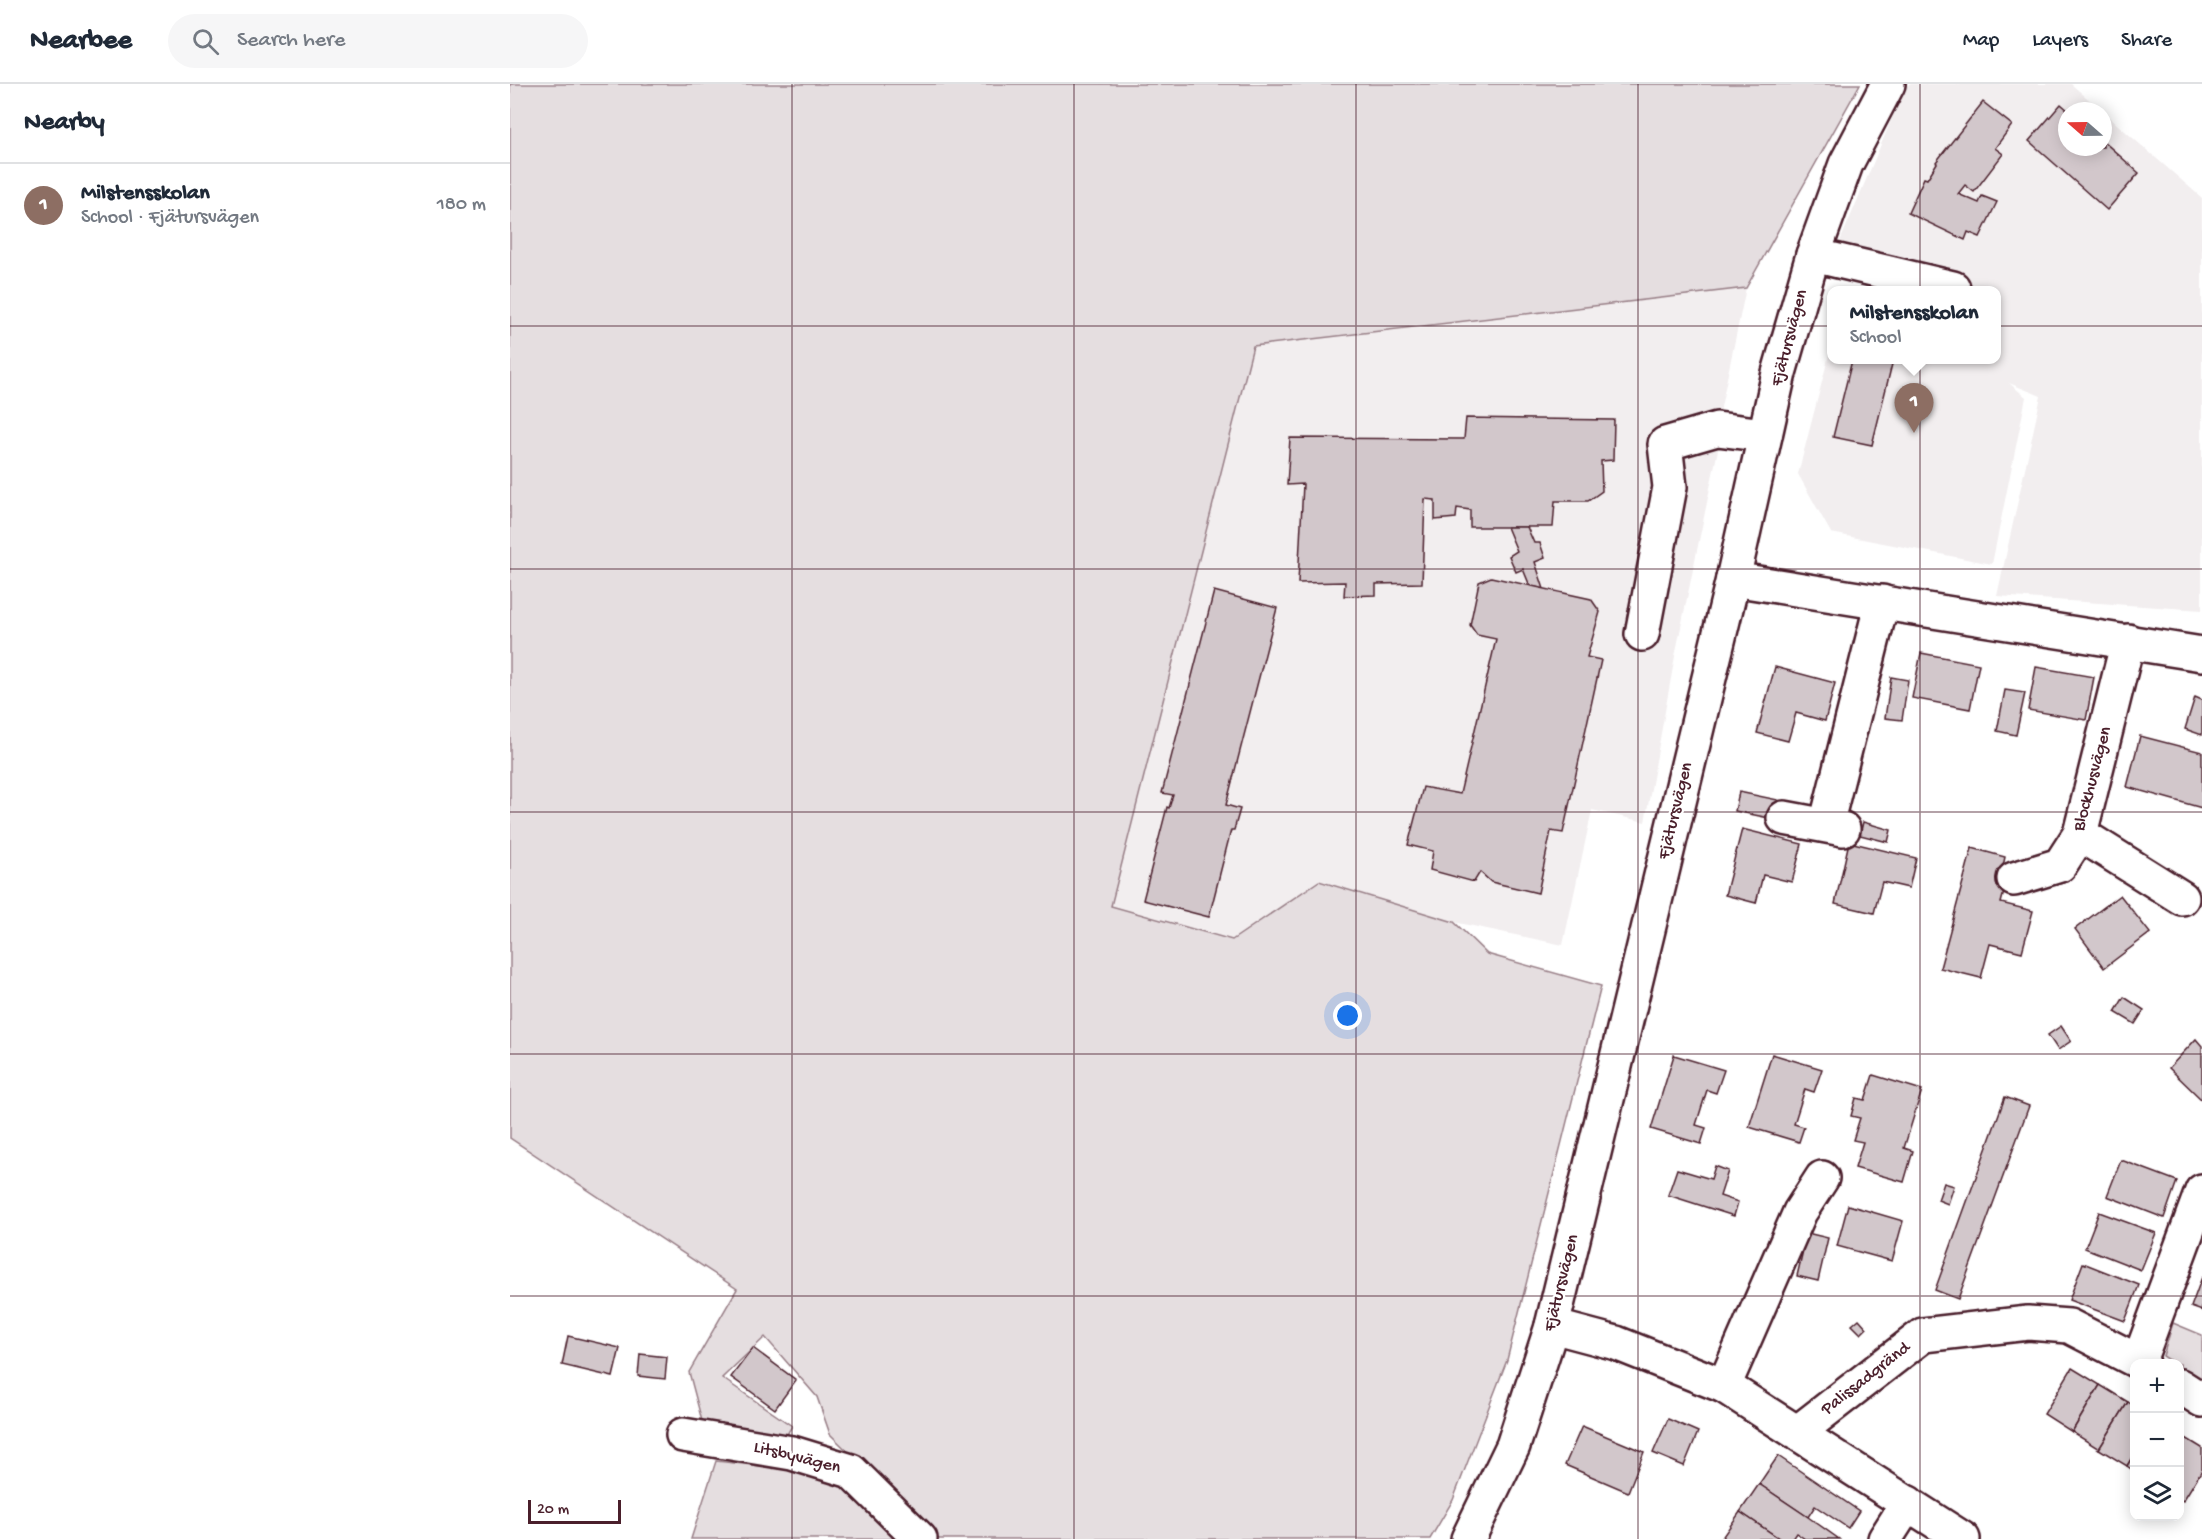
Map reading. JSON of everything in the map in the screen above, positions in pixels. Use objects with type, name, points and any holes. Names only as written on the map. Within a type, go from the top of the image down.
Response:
[{"type":"street","name":"Fjätursvägen","points":[[1468,1539],[1513,1446],[1552,1326],[1733,579],[1779,373],[1813,255],[1846,164],[1888,84]]},
{"type":"street","points":[[1813,255],[1945,286]]},
{"type":"street","points":[[1642,634],[1670,487],[1665,444],[1717,429],[1765,435]]},
{"type":"street","points":[[1733,579],[2202,654]]},
{"type":"street","points":[[1784,818],[1835,827],[1882,602]]},
{"type":"street","name":"Blockhusvägen","points":[[2014,879],[2060,865],[2080,834],[2128,641]]},
{"type":"street","points":[[2080,834],[2182,898]]},
{"type":"street","points":[[1724,1386],[1800,1212],[1822,1178]]},
{"type":"street","points":[[2142,1359],[2202,1191]]},
{"type":"street","name":"Palissadgränd","points":[[1798,1432],[1923,1335],[2028,1323],[2069,1326],[2135,1359]]},
{"type":"street","points":[[1552,1326],[1616,1343],[1724,1386],[1963,1539]]},
{"type":"street","points":[[2184,1389],[2202,1400]]},
{"type":"street","name":"Litsbyvägen","points":[[683,1435],[792,1453],[851,1471],[920,1539]]},
{"type":"street","points":[[1885,1539],[1908,1503]]},
{"type":"shaded area","points":[[510,84],[1860,84],[1746,288],[1253,346],[1111,906],[1232,940],[1319,881],[1454,922],[1487,954],[1601,986],[1507,1360],[1453,1500],[1430,1539],[937,1539],[830,1434],[817,1397],[765,1337],[722,1378],[792,1426],[783,1441],[702,1421],[689,1372],[737,1289],[510,1138]]},
{"type":"shaded area","points":[[1909,84],[2071,84],[2092,102],[2058,102],[2058,156],[2112,156],[2112,120],[2202,198],[2202,610],[1997,596],[2041,396],[2009,383],[2026,397],[1992,564],[1831,533],[1798,474],[1827,362],[2001,364],[2001,286],[1975,286],[1956,275],[1838,246],[1904,90]]},
{"type":"shaded area","points":[[1746,288],[1721,407],[1720,440],[1675,656],[1645,822],[1592,810],[1563,945],[1454,922],[1319,881],[1232,940],[1110,906],[1253,345]]},
{"type":"shaded area","points":[[2173,1323],[2202,1335],[2202,1382],[2184,1370],[2184,1359],[2168,1359],[2163,1356]]},
{"type":"shaded area","points":[[716,1461],[815,1472],[842,1486],[899,1539],[691,1539]]},
{"type":"building","points":[[1983,102],[2012,125],[1995,148],[2003,154],[1974,192],[1965,185],[1958,194],[1979,203],[1982,196],[1997,202],[1980,237],[1968,232],[1965,240],[1908,213],[1924,178],[1927,179],[1936,162]]},
{"type":"building","points":[[2058,107],[2058,156],[2112,156],[2112,149],[2139,173],[2107,210],[2029,141]]},
{"type":"building","points":[[1851,364],[1892,364],[1872,445],[1833,437]]},
{"type":"building","points":[[1466,418],[1614,420],[1613,460],[1601,461],[1602,491],[1588,501],[1555,501],[1553,527],[1470,527],[1470,510],[1457,508],[1456,518],[1435,520],[1435,500],[1425,499],[1422,583],[1376,584],[1376,595],[1344,596],[1345,582],[1298,583],[1303,484],[1287,485],[1290,438],[1464,439]]},
{"type":"building","points":[[1507,527],[1527,527],[1534,543],[1540,543],[1545,558],[1535,562],[1544,589],[1530,586],[1523,569],[1516,572],[1509,556],[1517,551]]},
{"type":"building","points":[[1491,577],[1591,599],[1600,612],[1587,657],[1601,660],[1563,833],[1551,831],[1538,893],[1491,882],[1480,872],[1474,882],[1430,870],[1433,851],[1408,845],[1423,787],[1460,794],[1496,639],[1477,635],[1470,625],[1479,582]]},
{"type":"building","points":[[1214,591],[1277,608],[1226,805],[1240,809],[1234,830],[1231,830],[1209,917],[1143,900],[1167,807],[1169,808],[1173,795],[1162,793]]},
{"type":"building","points":[[1921,653],[1979,664],[1970,709],[1912,698]]},
{"type":"building","points":[[1775,667],[1835,683],[1825,721],[1796,713],[1788,741],[1757,733]]},
{"type":"building","points":[[2036,667],[2094,677],[2086,720],[2028,710]]},
{"type":"building","points":[[1891,677],[1908,680],[1902,720],[1885,718]]},
{"type":"building","points":[[2005,690],[2025,693],[2016,735],[1997,731]]},
{"type":"building","points":[[2195,697],[2202,700],[2202,735],[2185,729]]},
{"type":"building","points":[[2140,736],[2202,752],[2202,808],[2127,787]]},
{"type":"building","points":[[1739,792],[1778,800],[1774,819],[1735,811]]},
{"type":"building","points":[[1863,822],[1891,830],[1888,842],[1860,835]]},
{"type":"building","points":[[1742,829],[1802,844],[1792,882],[1763,875],[1756,903],[1725,895]]},
{"type":"building","points":[[1849,842],[1916,858],[1909,888],[1882,882],[1874,913],[1835,904]]},
{"type":"building","points":[[1972,848],[2005,857],[2002,871],[2009,873],[2001,903],[2033,911],[2022,952],[1990,944],[1981,978],[1940,968]]},
{"type":"building","points":[[2120,895],[2150,933],[2104,968],[2075,929]]},
{"type":"building","points":[[2124,997],[2144,1010],[2135,1024],[2115,1012]]},
{"type":"building","points":[[2061,1026],[2071,1041],[2058,1050],[2048,1035]]},
{"type":"building","points":[[2196,1039],[2202,1046],[2202,1100],[2169,1068]]},
{"type":"building","points":[[1772,1054],[1822,1069],[1814,1092],[1805,1089],[1794,1124],[1804,1127],[1799,1142],[1749,1127]]},
{"type":"building","points":[[1674,1055],[1724,1070],[1716,1093],[1707,1090],[1696,1125],[1706,1128],[1701,1144],[1651,1129]]},
{"type":"building","points":[[1873,1075],[1922,1090],[1904,1148],[1913,1151],[1904,1182],[1855,1168],[1863,1142],[1853,1140],[1860,1118],[1851,1116],[1856,1098],[1865,1100]]},
{"type":"building","points":[[2005,1097],[2029,1106],[1958,1299],[1935,1290]]},
{"type":"building","points":[[2121,1160],[2177,1181],[2164,1218],[2107,1196]]},
{"type":"building","points":[[1715,1166],[1728,1171],[1720,1196],[1738,1202],[1734,1216],[1668,1195],[1677,1169],[1711,1179]]},
{"type":"building","points":[[1944,1183],[1954,1186],[1948,1204],[1938,1200]]},
{"type":"building","points":[[1848,1205],[1903,1221],[1892,1261],[1837,1246]]},
{"type":"building","points":[[2099,1212],[2156,1233],[2141,1270],[2085,1248]]},
{"type":"building","points":[[1807,1233],[1828,1238],[1818,1281],[1797,1276]]},
{"type":"building","points":[[2083,1263],[2139,1285],[2125,1321],[2069,1300]]},
{"type":"building","points":[[2202,1277],[2202,1311],[2191,1307]]},
{"type":"building","points":[[1859,1319],[1867,1328],[1861,1334],[1852,1325]]},
{"type":"building","points":[[568,1336],[620,1348],[613,1377],[562,1365]]},
{"type":"building","points":[[753,1348],[796,1380],[775,1409],[731,1377]]},
{"type":"building","points":[[640,1354],[667,1357],[665,1379],[638,1376]]},
{"type":"building","points":[[2072,1368],[2100,1385],[2072,1432],[2044,1414]]},
{"type":"building","points":[[2100,1385],[2128,1402],[2099,1449],[2072,1432]]},
{"type":"building","points":[[2128,1402],[2130,1403],[2130,1461],[2127,1466],[2099,1449]]},
{"type":"building","points":[[1668,1419],[1698,1432],[1684,1466],[1653,1453]]},
{"type":"building","points":[[1582,1426],[1644,1452],[1628,1492],[1565,1465]]},
{"type":"building","points":[[2184,1437],[2202,1448],[2202,1470],[2184,1499]]},
{"type":"building","points":[[1778,1456],[1859,1511],[1848,1528],[1815,1506],[1808,1517],[1759,1484]]},
{"type":"building","points":[[1759,1484],[1839,1539],[1805,1539],[1796,1533],[1792,1539],[1780,1539],[1740,1512]]},
{"type":"building","points":[[1740,1512],[1780,1539],[1721,1539]]},
{"type":"place","name":"Milstensskolan","points":[[1914,433]]}]
